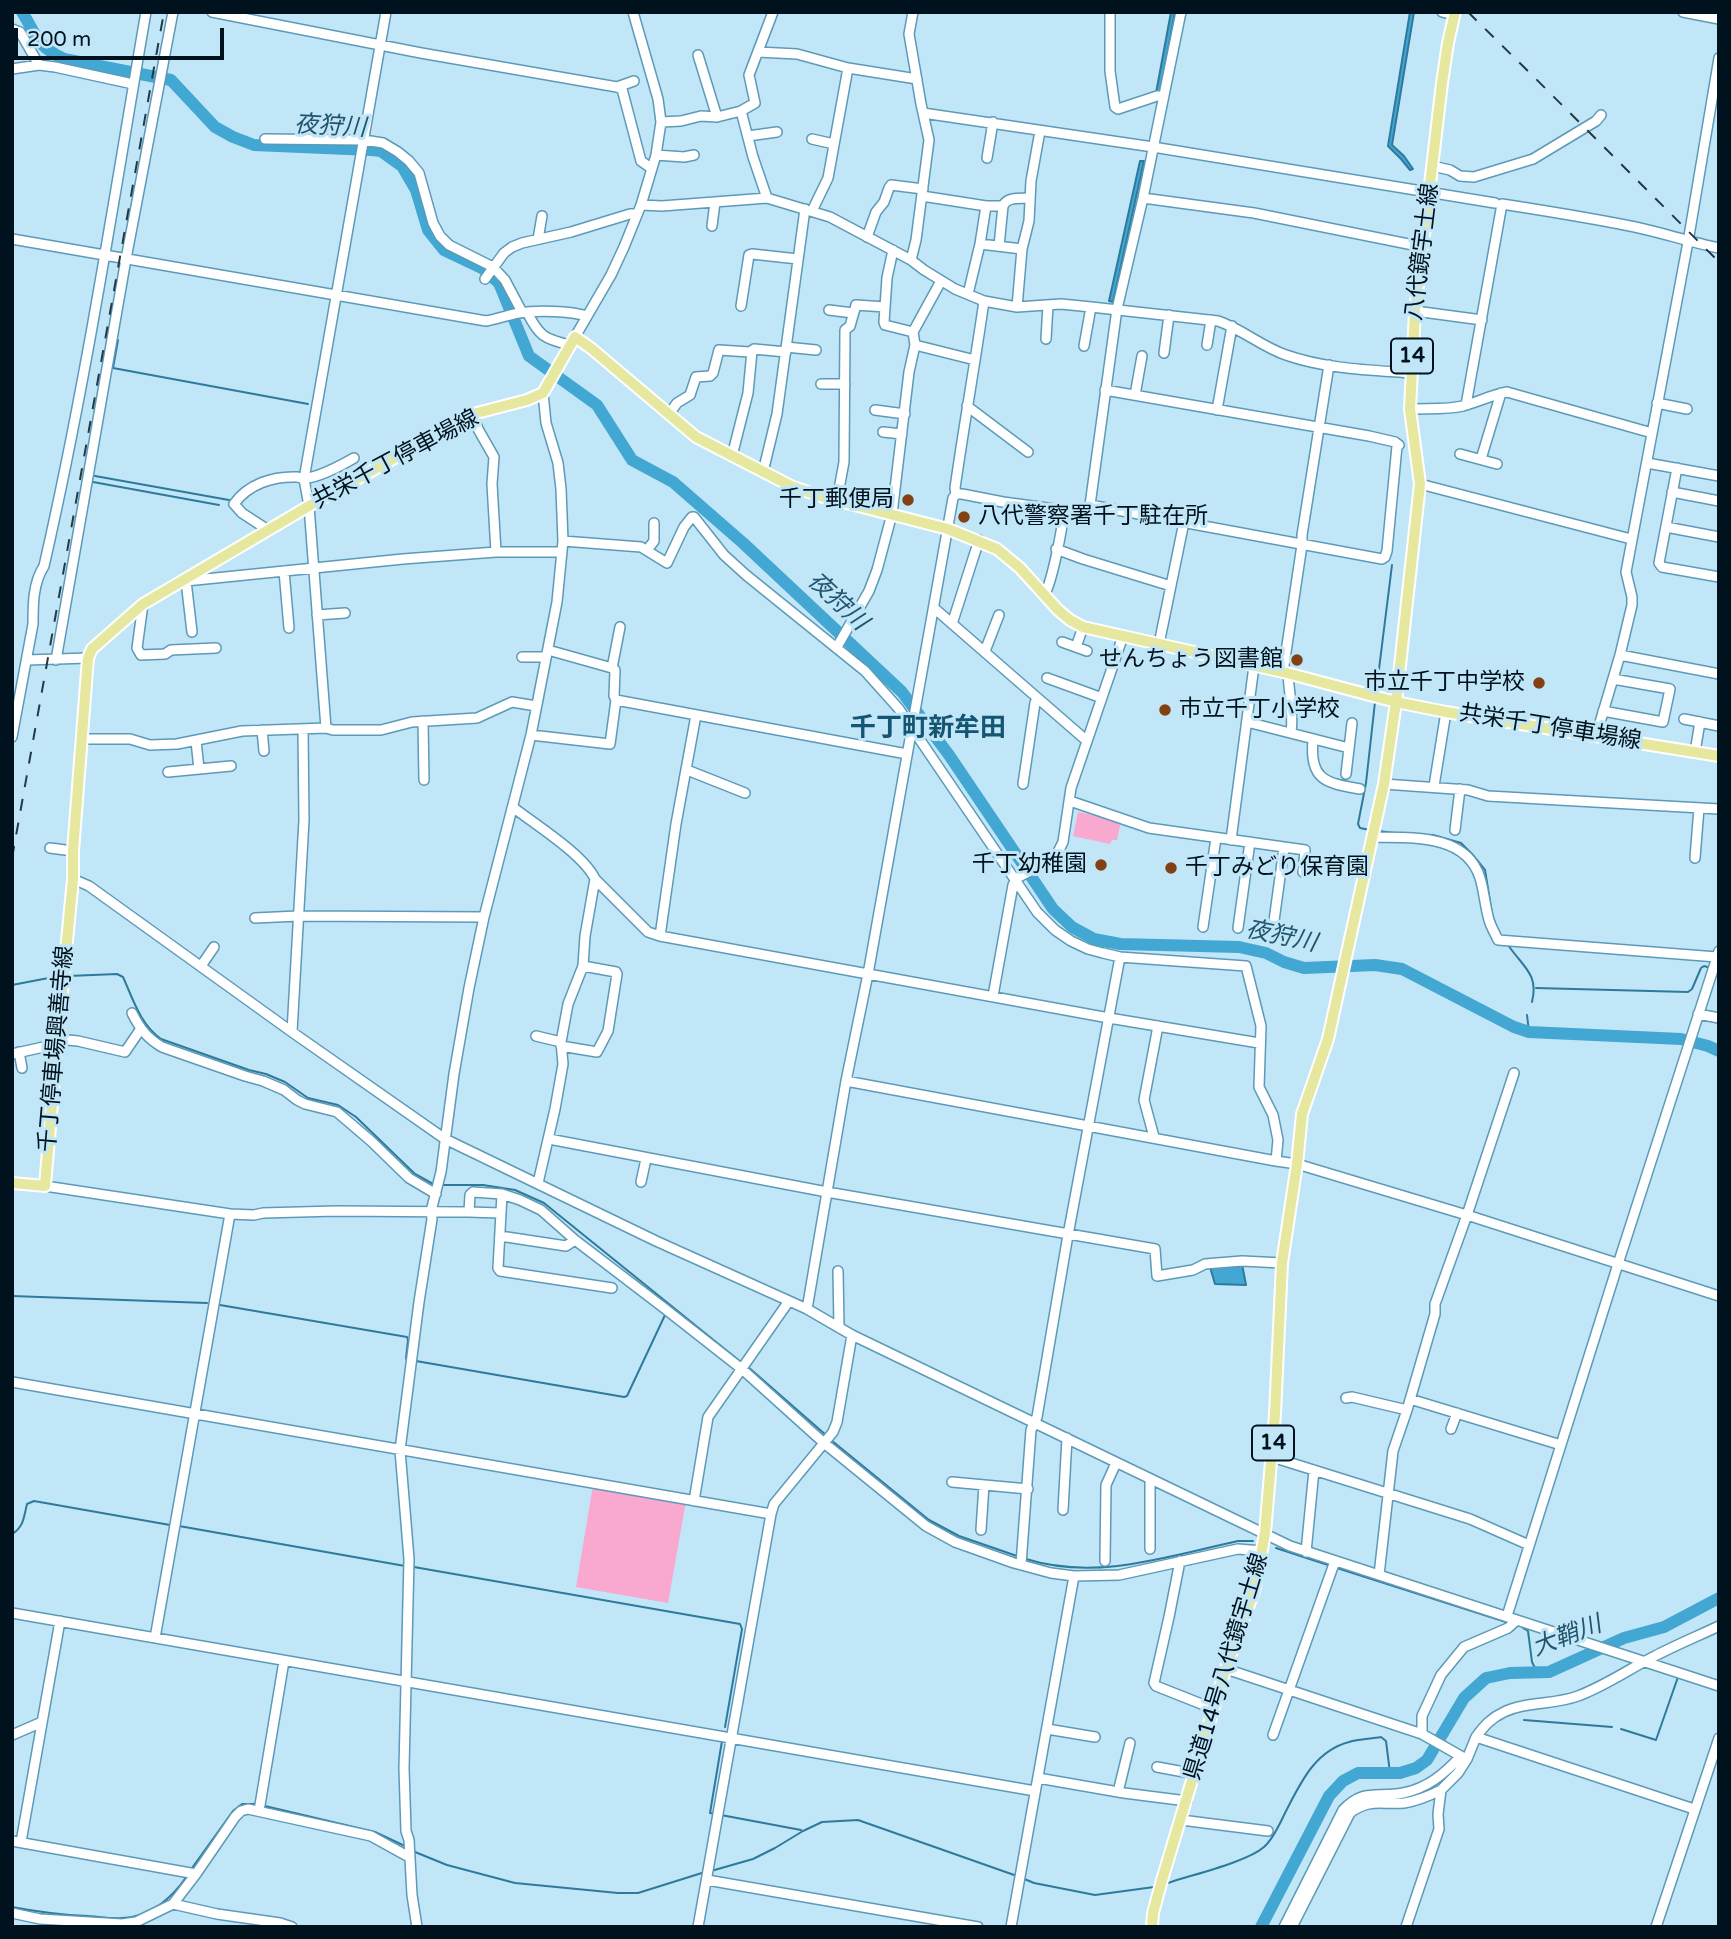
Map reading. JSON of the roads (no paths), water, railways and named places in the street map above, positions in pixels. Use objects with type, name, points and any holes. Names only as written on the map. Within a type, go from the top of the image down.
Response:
[{"type":"main road","name":"八代鏡宇土線","points":[[1393,701],[1420,484],[1410,410],[1415,311],[1442,83],[1454,13]]},
{"type":"main road","points":[[545,388],[573,341]]},
{"type":"main road","name":"共栄千丁停車場線","points":[[573,341],[696,437],[791,486],[948,529],[997,549],[1009,558],[1058,610],[1083,626],[1446,712],[1719,756]]},
{"type":"main road","name":"共栄千丁停車場線","points":[[88,658],[92,649],[143,604],[268,530],[473,414],[527,400],[545,388]]},
{"type":"main road","points":[[73,879],[72,851],[88,658]]},
{"type":"main road","name":"県道14号八代鏡宇土線","points":[[1152,1927],[1162,1880],[1226,1669],[1255,1588],[1265,1533],[1272,1457],[1282,1263],[1302,1114],[1328,1039],[1384,784],[1393,701]]},
{"type":"main road","name":"千丁停車場興善寺線","points":[[45,1186],[73,879]]},
{"type":"main road","points":[[12,1183],[45,1186]]},
{"type":"street","points":[[12,737],[16,691],[27,660],[33,624],[37,577],[44,566],[64,476],[146,12]]},
{"type":"street","points":[[55,660],[173,12]]},
{"type":"street","points":[[212,12],[617,87],[622,89],[641,161],[651,168]]},
{"type":"street","points":[[326,728],[309,506],[304,479],[386,12]]},
{"type":"street","points":[[265,139],[383,143],[410,161],[419,173],[433,223],[440,236],[489,273],[505,280],[523,312],[541,336],[552,341],[573,341],[611,275],[639,210],[656,155],[661,122],[658,99],[633,12]]},
{"type":"street","points":[[661,122],[701,116],[717,117],[741,111],[755,103],[749,75],[772,12]]},
{"type":"street","points":[[911,260],[929,140],[909,34],[913,12]]},
{"type":"street","points":[[1110,12],[1110,71],[1115,107],[1118,109],[1164,96]]},
{"type":"street","points":[[956,494],[1077,512],[1090,505],[1117,309],[1181,12]]},
{"type":"street","points":[[1442,12],[1454,13]]},
{"type":"street","points":[[1683,12],[1719,19]]},
{"type":"street","points":[[12,29],[20,32],[37,61]]},
{"type":"street","points":[[758,52],[797,54],[848,68],[917,79]]},
{"type":"street","points":[[698,55],[717,117]]},
{"type":"street","points":[[1596,736],[1632,605],[1626,572],[1631,539],[1688,242],[1719,58]]},
{"type":"street","points":[[12,69],[37,61],[133,84]]},
{"type":"street","points":[[763,472],[777,414],[798,259],[808,210],[828,178],[848,68]]},
{"type":"street","points":[[617,87],[634,81]]},
{"type":"street","points":[[741,111],[767,198]]},
{"type":"street","points":[[923,113],[1495,202]]},
{"type":"street","points":[[1432,166],[1450,170],[1460,176],[1474,177],[1518,164],[1548,151],[1601,115]]},
{"type":"street","points":[[987,158],[993,122]]},
{"type":"street","points":[[1017,307],[1022,249],[1029,221],[1031,181],[1040,131]]},
{"type":"street","points":[[748,136],[777,132]]},
{"type":"street","points":[[812,139],[834,144]]},
{"type":"street","points":[[656,155],[684,158],[694,155]]},
{"type":"street","points":[[867,237],[876,212],[884,202],[891,185],[986,206],[1003,206]]},
{"type":"street","points":[[489,273],[503,253],[512,247],[572,232],[639,210],[767,198],[830,217],[911,260],[941,281],[984,302],[1017,307],[1048,305],[1117,309],[1211,320],[1232,326],[1284,354],[1329,365],[1411,373]]},
{"type":"street","points":[[999,246],[1004,201],[1030,198]]},
{"type":"street","points":[[1143,198],[1254,213],[1423,247]]},
{"type":"street","points":[[712,226],[715,202]]},
{"type":"street","points":[[1466,405],[1502,204],[1602,220],[1719,248]]},
{"type":"street","points":[[968,294],[986,206]]},
{"type":"street","points":[[538,239],[542,216]]},
{"type":"street","points":[[12,239],[486,321],[523,312],[587,316]]},
{"type":"street","points":[[980,244],[1022,249]]},
{"type":"street","points":[[893,250],[887,278],[885,325],[913,332]]},
{"type":"street","points":[[741,306],[749,255],[798,259]]},
{"type":"street","points":[[838,646],[869,591],[877,570],[892,514],[909,372],[915,345],[913,332],[941,281]]},
{"type":"street","points":[[807,1309],[846,1081],[956,494],[984,302]]},
{"type":"street","points":[[837,500],[844,462],[845,330],[850,326],[856,305],[884,307]]},
{"type":"street","points":[[1046,339],[1048,305]]},
{"type":"street","points":[[1084,346],[1091,307]]},
{"type":"street","points":[[829,310],[853,313]]},
{"type":"street","points":[[1415,311],[1482,320]]},
{"type":"street","points":[[1164,352],[1169,315]]},
{"type":"street","points":[[1208,345],[1211,320]]},
{"type":"street","points":[[1217,410],[1232,326]]},
{"type":"street","points":[[915,345],[975,360]]},
{"type":"street","points":[[669,414],[677,403],[690,395],[696,377],[710,376],[713,373],[714,347],[750,352],[754,349],[816,350]]},
{"type":"street","points":[[732,456],[748,393],[752,351]]},
{"type":"street","points":[[1135,395],[1142,356]]},
{"type":"street","points":[[1291,733],[1294,711],[1285,673],[1302,545],[1301,535],[1329,365]]},
{"type":"street","points":[[821,384],[845,384]]},
{"type":"street","points":[[417,1927],[406,1832],[404,1768],[409,1559],[400,1450],[431,1211],[438,1188],[469,988],[531,735],[557,602],[563,541],[561,489],[558,463],[546,423],[545,388]]},
{"type":"street","points":[[1090,505],[1378,558],[1385,557],[1387,551],[1398,445],[1395,442],[1105,390]]},
{"type":"street","points":[[1410,410],[1452,408],[1507,392],[1652,433]]},
{"type":"street","points":[[1481,459],[1501,393]]},
{"type":"street","points":[[1657,403],[1687,409]]},
{"type":"street","points":[[967,406],[1028,452]]},
{"type":"street","points":[[874,410],[905,414]]},
{"type":"street","points":[[473,414],[494,457],[492,484],[496,552]]},
{"type":"street","points":[[883,432],[902,434]]},
{"type":"street","points":[[1460,454],[1497,464]]},
{"type":"street","points":[[268,530],[242,513],[234,504],[253,485],[297,477],[304,479],[354,458]]},
{"type":"street","points":[[1647,463],[1719,476]]},
{"type":"street","points":[[1677,468],[1659,563],[1662,567],[1719,577]]},
{"type":"street","points":[[1420,484],[1631,539]]},
{"type":"street","points":[[1672,492],[1719,501]]},
{"type":"street","points":[[1044,595],[1049,586],[1064,525],[1064,509]]},
{"type":"street","points":[[563,541],[641,547],[667,563],[684,527],[694,517],[724,555],[838,646],[885,692],[918,735],[1037,912],[1055,930],[1088,949],[1120,957],[1246,966],[1261,1026],[1259,1087],[1273,1115],[1278,1140],[1276,1161]]},
{"type":"street","points":[[1159,644],[1184,522]]},
{"type":"street","points":[[646,550],[654,541],[654,523]]},
{"type":"street","points":[[1666,527],[1719,537]]},
{"type":"street","points":[[952,624],[979,540]]},
{"type":"street","points":[[1056,549],[1171,586]]},
{"type":"street","points":[[192,632],[184,580],[496,552],[561,552]]},
{"type":"street","points":[[284,571],[289,628]]},
{"type":"street","points":[[143,604],[137,648],[141,655],[165,654],[171,650],[216,648]]},
{"type":"street","points":[[934,608],[1087,741]]},
{"type":"street","points":[[317,615],[345,613]]},
{"type":"street","points":[[985,651],[999,615]]},
{"type":"street","points":[[1076,647],[1083,626]]},
{"type":"street","points":[[612,668],[620,627]]},
{"type":"street","points":[[993,996],[1013,885],[1016,879],[1051,860],[1063,842],[1072,788],[1122,636]]},
{"type":"street","points":[[1062,642],[1087,651]]},
{"type":"street","points":[[522,657],[547,654],[615,670],[616,700],[610,744],[531,735]]},
{"type":"street","points":[[1620,655],[1719,674]]},
{"type":"street","points":[[27,660],[88,658]]},
{"type":"street","points":[[1231,839],[1254,666]]},
{"type":"street","points":[[1047,678],[1101,698]]},
{"type":"street","points":[[1603,711],[1664,722],[1670,689],[1613,678]]},
{"type":"street","points":[[1023,784],[1037,698]]},
{"type":"street","points":[[616,700],[907,754]]},
{"type":"street","points":[[83,739],[130,739],[150,745],[177,744],[242,731],[326,728],[370,731],[423,721],[477,718],[512,702],[536,706]]},
{"type":"street","points":[[1434,786],[1446,712]]},
{"type":"street","points":[[660,936],[676,824],[696,715]]},
{"type":"street","points":[[1684,719],[1719,726]]},
{"type":"street","points":[[423,721],[424,780]]},
{"type":"street","points":[[1247,722],[1349,748]]},
{"type":"street","points":[[1695,752],[1700,722]]},
{"type":"street","points":[[1346,774],[1352,723]]},
{"type":"street","points":[[292,1032],[304,820],[303,729]]},
{"type":"street","points":[[262,730],[264,751]]},
{"type":"street","points":[[1313,740],[1313,764],[1325,780],[1360,789]]},
{"type":"street","points":[[196,741],[198,769]]},
{"type":"street","points":[[168,772],[231,766]]},
{"type":"street","points":[[687,770],[745,793]]},
{"type":"street","points":[[1384,784],[1461,789],[1488,796],[1719,809]]},
{"type":"street","points":[[1455,830],[1461,789]]},
{"type":"street","points":[[1070,801],[1150,828],[1308,851],[1303,872]]},
{"type":"street","points":[[513,808],[567,848],[648,932],[660,936],[1259,1043]]},
{"type":"street","points":[[1695,858],[1699,808]]},
{"type":"street","points":[[1373,832],[1422,838],[1451,845],[1469,857],[1479,875],[1489,921],[1498,940],[1716,962],[1529,1545],[1512,1618],[1508,1628],[1464,1647],[1441,1675],[1422,1716],[1426,1735]]},
{"type":"street","points":[[1203,928],[1216,838]]},
{"type":"street","points":[[1238,928],[1250,842]]},
{"type":"street","points":[[50,848],[72,851]]},
{"type":"street","points":[[1273,928],[1284,848]]},
{"type":"street","points":[[73,879],[89,886],[446,1139],[656,1241],[807,1309],[852,1335],[1290,1546],[1719,1686]]},
{"type":"street","points":[[538,1183],[563,1064],[561,1044],[568,1004],[583,966],[595,879]]},
{"type":"street","points":[[255,918],[484,918]]},
{"type":"street","points":[[201,966],[214,947]]},
{"type":"street","points":[[1023,1557],[1031,1430],[1037,1418],[1120,957]]},
{"type":"street","points":[[536,1036],[597,1052],[608,1031],[617,974],[583,966]]},
{"type":"street","points":[[132,1013],[140,1030],[162,1047],[263,1081],[284,1090],[305,1104],[337,1112],[409,1178],[438,1188]]},
{"type":"street","points":[[1697,1016],[1719,1018]]},
{"type":"street","points":[[1154,1137],[1144,1100],[1158,1026]]},
{"type":"street","points":[[22,1068],[15,1053],[57,1042],[78,1041],[125,1052],[140,1030]]},
{"type":"street","points":[[1380,1575],[1393,1451],[1435,1314],[1435,1304],[1514,1073]]},
{"type":"street","points":[[846,1081],[1297,1164],[1719,1296]]},
{"type":"street","points":[[549,1139],[646,1159],[1155,1250],[1157,1276],[1192,1270],[1205,1264],[1242,1261],[1282,1263]]},
{"type":"street","points":[[641,1182],[646,1159]]},
{"type":"street","points":[[45,1186],[230,1214],[336,1211],[500,1213]]},
{"type":"street","points":[[470,1212],[470,1195],[473,1192],[502,1194],[541,1210],[575,1240],[745,1367],[926,1526],[954,1542],[1023,1557],[1051,1573],[1074,1576],[1119,1575],[1238,1549],[1262,1551]]},
{"type":"street","points":[[502,1194],[498,1268],[500,1272],[611,1288]]},
{"type":"street","points":[[155,1638],[230,1214]]},
{"type":"street","points":[[500,1236],[566,1246],[575,1240]]},
{"type":"street","points":[[838,1271],[839,1327]]},
{"type":"street","points":[[694,1501],[708,1417],[789,1301]]},
{"type":"street","points":[[698,1927],[771,1514],[774,1504],[828,1438],[837,1422],[852,1335]]},
{"type":"street","points":[[12,1382],[771,1514]]},
{"type":"street","points":[[1346,1398],[1352,1397],[1406,1410]]},
{"type":"street","points":[[1410,1399],[1561,1445]]},
{"type":"street","points":[[1451,1429],[1457,1413]]},
{"type":"street","points":[[1063,1510],[1067,1438]]},
{"type":"street","points":[[1272,1457],[1470,1519],[1529,1545]]},
{"type":"street","points":[[1105,1561],[1106,1485],[1116,1463]]},
{"type":"street","points":[[1306,1552],[1314,1470]]},
{"type":"street","points":[[1150,1479],[1150,1549]]},
{"type":"street","points":[[952,1482],[1028,1489]]},
{"type":"street","points":[[981,1530],[984,1485]]},
{"type":"street","points":[[1180,1561],[1154,1683],[1214,1709]]},
{"type":"street","points":[[1273,1735],[1334,1562]]},
{"type":"street","points":[[1011,1927],[1074,1576]]},
{"type":"street","points":[[12,1613],[1035,1791]]},
{"type":"street","points":[[60,1621],[43,1723],[17,1841],[191,1873]]},
{"type":"street","points":[[1284,1927],[1343,1810],[1358,1797],[1404,1793],[1422,1787],[1443,1775],[1484,1726],[1506,1711],[1574,1697],[1640,1661],[1719,1626]]},
{"type":"street","points":[[259,1807],[284,1661]]},
{"type":"street","points":[[1226,1669],[1426,1735],[1460,1755]]},
{"type":"street","points":[[12,1735],[43,1723]]},
{"type":"street","points":[[1047,1729],[1095,1737]]},
{"type":"street","points":[[1476,1737],[1694,1809]]},
{"type":"street","points":[[1656,1927],[1719,1738]]},
{"type":"street","points":[[1118,1792],[1129,1743]]},
{"type":"street","points":[[1292,1927],[1350,1813],[1366,1804],[1404,1802],[1441,1790],[1458,1773],[1460,1755]]},
{"type":"street","points":[[1157,1767],[1195,1774]]},
{"type":"street","points":[[1038,1778],[1187,1801]]},
{"type":"street","points":[[1406,1927],[1439,1829],[1441,1790]]},
{"type":"street","points":[[12,1913],[40,1919],[122,1924],[136,1922],[173,1904],[191,1873],[235,1817],[241,1811],[259,1807],[371,1836],[409,1856]]},
{"type":"street","points":[[1181,1820],[1268,1830]]},
{"type":"street","points":[[707,1879],[978,1927]]},
{"type":"street","points":[[173,1904],[292,1927]]},
{"type":"street","points":[[217,1914],[217,1927]]},
{"type":"water","points":[[1171,12],[1175,12],[1160,94],[1156,93]]},
{"type":"water","points":[[1410,12],[1414,12],[1392,145],[1404,156],[1413,169],[1410,170],[1388,146]]},
{"type":"water","points":[[1140,161],[1144,161],[1113,302],[1109,301]]},
{"type":"water","points":[[1242,1264],[1246,1285],[1215,1284],[1210,1267]]},
{"type":"waterway","name":"夜狩川","points":[[22,12],[38,40],[55,54],[64,59],[171,80],[215,127],[233,137],[254,145],[381,151],[402,166],[416,190],[428,230],[444,250],[482,268],[499,283],[529,356],[597,405],[632,460],[673,482],[743,543],[902,692],[949,755],[1053,909],[1072,927],[1094,939],[1120,944],[1239,947],[1266,953],[1304,968],[1375,965],[1402,969],[1514,1027],[1529,1032],[1681,1039],[1719,1051]]},
{"type":"waterway","points":[[118,340],[113,368],[308,404]]},
{"type":"waterway","points":[[95,476],[229,500]]},
{"type":"waterway","points":[[93,482],[219,505]]},
{"type":"waterway","points":[[1376,693],[1392,565]]},
{"type":"waterway","points":[[1370,830],[1360,828],[1358,824],[1366,783],[1375,702]]},
{"type":"waterway","points":[[1379,831],[1394,833]]},
{"type":"waterway","points":[[1424,835],[1461,843],[1485,870],[1496,926]]},
{"type":"waterway","points":[[1508,945],[1531,977],[1534,992],[1532,1002]]},
{"type":"waterway","points":[[1536,988],[1688,992],[1701,968],[1711,968]]},
{"type":"waterway","points":[[68,976],[117,974],[123,977],[142,1019],[161,1039],[266,1074],[285,1082],[308,1098],[338,1105],[356,1117],[415,1174],[435,1185]]},
{"type":"waterway","points":[[12,985],[59,976]]},
{"type":"waterway","points":[[1527,1015],[1529,1032]]},
{"type":"waterway","points":[[440,1185],[483,1185],[515,1190],[544,1203],[742,1363]]},
{"type":"waterway","points":[[12,1296],[207,1303]]},
{"type":"waterway","points":[[220,1305],[407,1337],[407,1360]]},
{"type":"waterway","points":[[416,1361],[624,1397],[627,1396],[665,1315]]},
{"type":"waterway","points":[[747,1366],[827,1436]]},
{"type":"waterway","points":[[831,1440],[929,1520],[959,1536],[1017,1556]]},
{"type":"waterway","points":[[12,1534],[21,1525],[27,1504],[34,1501],[170,1525]]},
{"type":"waterway","points":[[179,1526],[405,1566]]},
{"type":"waterway","points":[[1026,1559],[1079,1568],[1106,1567],[1159,1559],[1238,1541],[1253,1541]]},
{"type":"waterway","points":[[1276,1548],[1328,1565]]},
{"type":"waterway","points":[[414,1567],[740,1624],[742,1629],[725,1727]]},
{"type":"waterway","points":[[1337,1568],[1506,1622]]},
{"type":"waterway","name":"大鞘川","points":[[1261,1927],[1329,1796],[1343,1781],[1358,1773],[1400,1773],[1416,1768],[1427,1760],[1464,1698],[1486,1678],[1510,1673],[1549,1672],[1624,1638],[1664,1627],[1719,1598]]},
{"type":"waterway","points":[[1523,1628],[1528,1631],[1532,1662],[1537,1672]]},
{"type":"waterway","points":[[1621,1729],[1656,1740],[1678,1677]]},
{"type":"waterway","points":[[1703,1685],[1719,1691]]},
{"type":"waterway","points":[[1524,1720],[1612,1727]]},
{"type":"waterway","points":[[1168,1883],[1232,1863],[1264,1847],[1274,1835],[1310,1769],[1337,1746],[1381,1737],[1386,1741],[1390,1773]]},
{"type":"waterway","points":[[715,1814],[710,1813],[722,1741]]},
{"type":"waterway","points":[[192,1868],[233,1811],[242,1804],[256,1804]]},
{"type":"waterway","points":[[265,1806],[375,1832],[407,1847]]},
{"type":"waterway","points":[[721,1815],[801,1830]]},
{"type":"waterway","points":[[711,1871],[753,1859],[822,1822],[858,1820],[1017,1876]]},
{"type":"waterway","points":[[415,1852],[447,1865],[515,1883],[618,1893],[638,1893],[705,1872]]},
{"type":"waterway","points":[[12,1907],[69,1915],[132,1917],[164,1902],[187,1876]]},
{"type":"waterway","points":[[1022,1878],[1034,1883],[1095,1895],[1154,1887]]},
{"type":"railway","points":[[12,858],[164,12]]},
{"type":"railway","points":[[1468,12],[1719,262]]},
{"type":"place","name":"千丁郵便局","points":[[908,500]]},
{"type":"place","name":"八代警察署千丁駐在所","points":[[964,517]]},
{"type":"place","name":"せんちょう図書館","points":[[1297,660]]},
{"type":"place","name":"市立千丁中学校","points":[[1539,683]]},
{"type":"place","name":"市立千丁小学校","points":[[1165,710]]},
{"type":"place","name":"千丁幼稚園","points":[[1101,865]]},
{"type":"place","name":"千丁みどり保育園","points":[[1171,868]]},
{"type":"district","name":"千丁町新牟田","points":[[928,729]]}]
